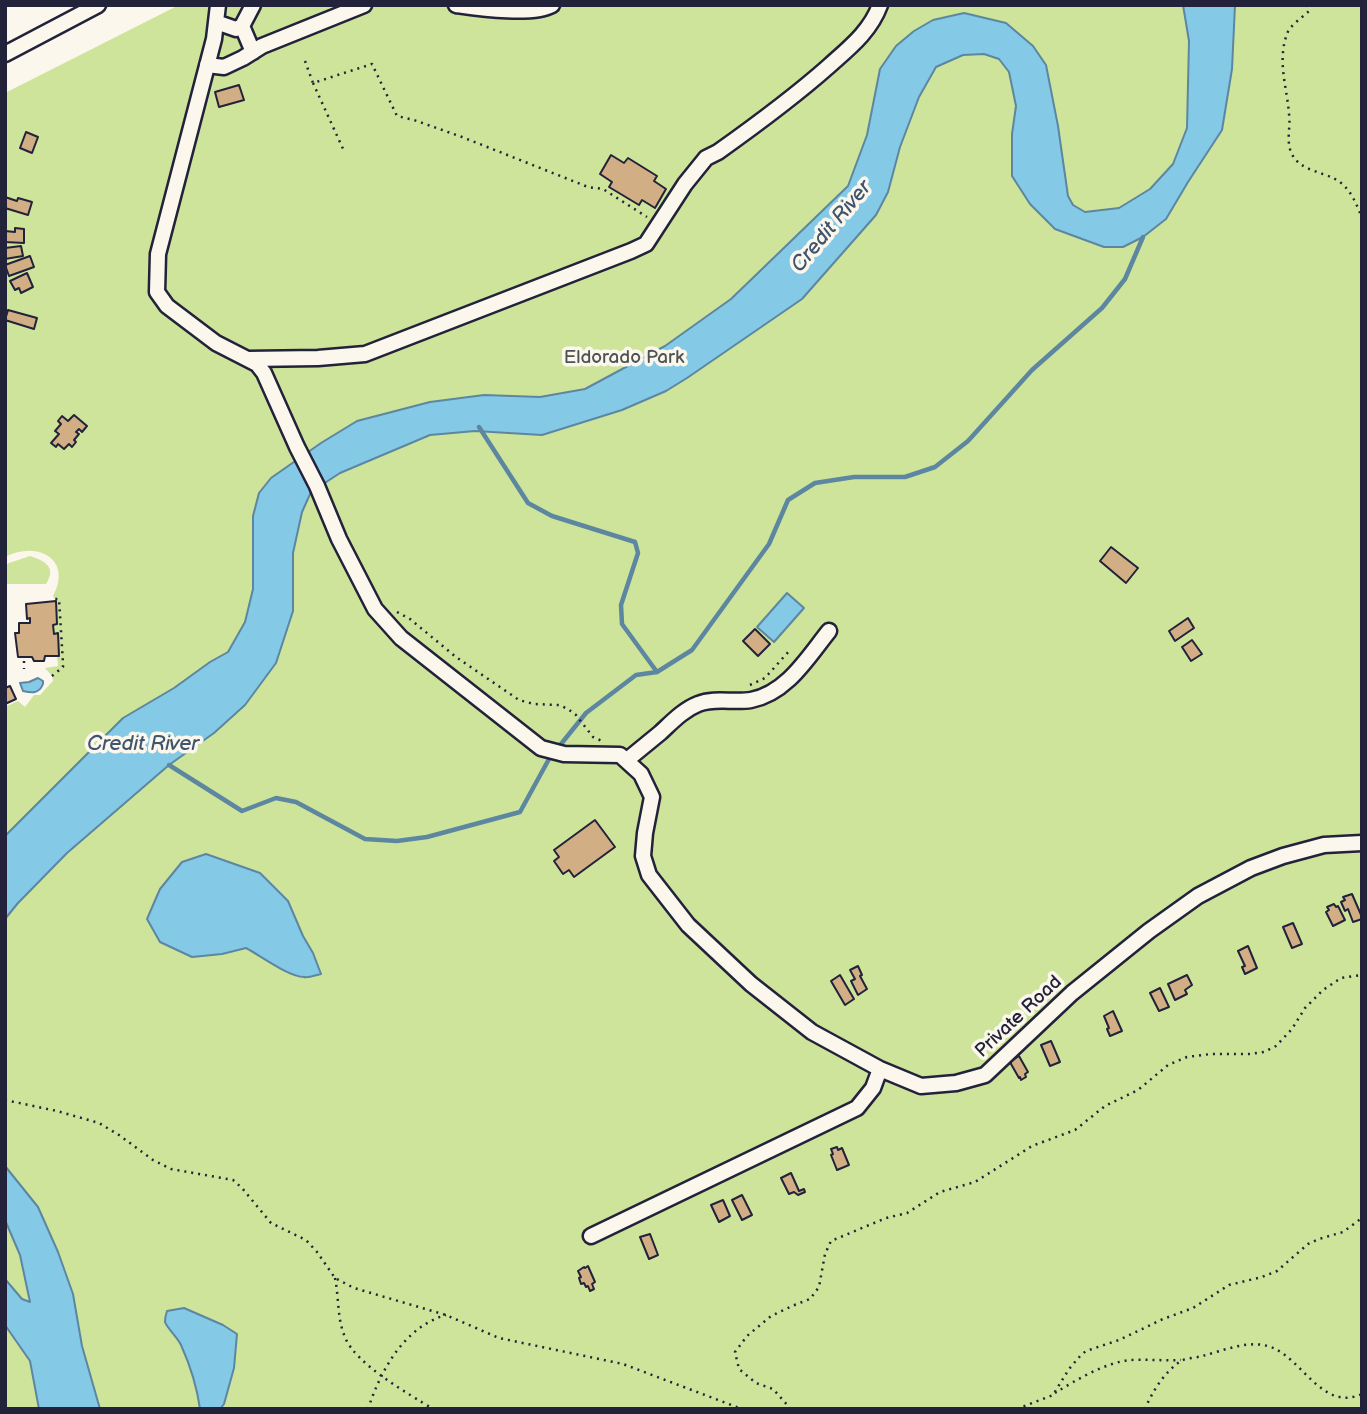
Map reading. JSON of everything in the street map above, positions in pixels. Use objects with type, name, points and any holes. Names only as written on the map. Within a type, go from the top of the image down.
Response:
[{"type":"street","points":[[5,54],[98,5]]},
{"type":"street","points":[[218,5],[214,39],[158,254],[157,292],[167,306],[216,343],[257,364],[264,373],[339,539],[376,610],[401,638],[541,748],[564,754],[620,755],[626,760],[684,711],[700,703],[716,700],[749,701],[778,690],[829,631]]},
{"type":"street","points":[[216,22],[236,29],[242,26],[253,5]]},
{"type":"street","points":[[207,65],[224,66],[262,46],[364,5]]},
{"type":"street","points":[[456,5],[544,10],[552,5]]},
{"type":"street","points":[[248,359],[365,354],[646,244],[685,184],[706,158],[800,92],[859,40],[875,19],[880,5]]},
{"type":"street","points":[[242,26],[253,52]]},
{"type":"street","name":"Private Road","points":[[626,760],[641,774],[652,797],[643,856],[649,875],[688,925],[751,984],[812,1032],[880,1069],[921,1086],[956,1083],[985,1075],[1072,993],[1149,931],[1199,896],[1251,868],[1283,856],[1324,845],[1362,843]]},
{"type":"street","points":[[591,1236],[857,1108],[873,1088],[880,1069]]},
{"type":"path","points":[[1307,5],[1309,11],[1287,30],[1282,51],[1284,90],[1290,120],[1288,143],[1293,157],[1303,165],[1337,180],[1353,195],[1362,218]]},
{"type":"path","points":[[305,61],[344,151]]},
{"type":"path","points":[[313,83],[372,64],[397,116],[462,136],[588,187],[603,189],[659,224]]},
{"type":"path","points":[[52,676],[63,667],[59,599],[54,599]]},
{"type":"path","points":[[390,608],[410,619],[456,657],[519,700],[534,704],[559,705],[568,709],[593,737],[608,744]]},
{"type":"path","points":[[741,689],[765,678],[790,650]]},
{"type":"path","points":[[24,661],[24,669]]},
{"type":"path","points":[[791,1409],[773,1389],[756,1382],[739,1369],[735,1352],[747,1336],[772,1316],[810,1299],[819,1287],[825,1254],[831,1241],[886,1218],[907,1213],[940,1192],[975,1182],[1032,1146],[1076,1130],[1105,1106],[1138,1090],[1168,1065],[1177,1061],[1211,1054],[1256,1053],[1276,1046],[1323,989],[1341,978],[1362,975]]},
{"type":"path","points":[[5,1100],[99,1123],[153,1160],[171,1169],[233,1180],[271,1223],[300,1236],[311,1245],[335,1278],[354,1288],[446,1315],[499,1338],[623,1364],[741,1409]]},
{"type":"path","points":[[1053,1395],[1069,1369],[1086,1351],[1193,1308],[1229,1285],[1277,1271],[1308,1244],[1319,1238],[1343,1232],[1362,1218]]},
{"type":"path","points":[[335,1278],[342,1328],[347,1343],[364,1363],[433,1409]]},
{"type":"path","points":[[368,1409],[382,1375],[399,1348],[416,1330],[446,1315]]},
{"type":"path","points":[[1017,1409],[1053,1395],[1115,1363],[1131,1360],[1182,1360],[1254,1344],[1264,1345],[1285,1354],[1328,1393],[1343,1398],[1362,1394]]},
{"type":"path","points":[[1145,1408],[1162,1379],[1182,1360]]},
{"type":"green space","name":"Eldorado Park","points":[[179,5],[1362,5],[1362,1409],[5,1409],[5,707],[18,701],[25,707],[34,695],[40,695],[53,681],[45,668],[58,666],[59,655],[58,634],[54,634],[53,625],[57,624],[56,601],[53,596],[58,583],[55,563],[40,552],[17,552],[5,557],[5,93]]},
{"type":"green space","points":[[30,556],[50,569],[46,584],[5,584],[5,566]]},
{"type":"water","name":"Credit River","points":[[1183,5],[1235,5],[1232,69],[1222,130],[1166,219],[1143,237],[1123,247],[1104,247],[1055,229],[1030,204],[1012,176],[1012,134],[1016,106],[1009,72],[999,59],[984,54],[963,55],[936,67],[919,97],[900,147],[888,192],[876,215],[802,299],[687,378],[666,391],[622,410],[542,435],[475,431],[430,435],[340,473],[311,492],[302,512],[293,553],[293,611],[276,663],[245,705],[214,733],[169,765],[67,853],[5,919],[5,836],[123,718],[228,652],[245,622],[253,589],[253,516],[259,493],[271,478],[357,421],[430,402],[484,395],[540,397],[585,389],[665,346],[731,299],[848,186],[867,135],[880,69],[896,46],[933,20],[964,13],[1006,23],[1033,46],[1046,65],[1068,196],[1073,205],[1085,212],[1119,208],[1150,189],[1173,164],[1187,128],[1189,41]]},
{"type":"water","points":[[787,593],[804,608],[774,642],[757,627]]},
{"type":"water","points":[[38,678],[43,681],[39,690],[23,691],[20,683]]},
{"type":"water","points":[[206,854],[260,873],[288,901],[321,974],[298,976],[246,948],[192,957],[160,942],[147,919],[160,889],[182,862]]},
{"type":"water","points":[[5,1166],[38,1207],[58,1252],[73,1294],[82,1346],[100,1409],[39,1409],[30,1361],[5,1325],[5,1279],[22,1299],[30,1302],[20,1255],[5,1220]]},
{"type":"water","points":[[184,1308],[237,1334],[234,1368],[224,1404],[220,1409],[200,1409],[195,1384],[180,1342],[165,1322],[167,1311]]},
{"type":"building","points":[[239,85],[244,100],[219,107],[215,92]]},
{"type":"building","points":[[26,132],[38,137],[32,153],[20,148]]},
{"type":"building","points":[[611,155],[624,163],[628,158],[657,176],[654,181],[666,189],[655,208],[642,200],[639,205],[609,187],[612,182],[600,174]]},
{"type":"building","points":[[5,197],[32,202],[28,215],[5,208]]},
{"type":"building","points":[[15,228],[24,229],[24,243],[5,242],[5,231],[15,232]]},
{"type":"building","points":[[21,246],[23,256],[5,259],[5,248]]},
{"type":"building","points":[[30,256],[34,267],[9,276],[5,265]]},
{"type":"building","points":[[27,273],[33,287],[21,293],[19,288],[15,290],[10,281]]},
{"type":"building","points":[[8,310],[37,318],[34,329],[5,320]]},
{"type":"building","points":[[74,415],[87,426],[82,432],[79,429],[76,432],[79,434],[72,447],[69,444],[64,449],[58,444],[56,447],[51,443],[59,434],[55,431],[61,424],[58,421],[62,416],[68,421]]},
{"type":"building","points":[[1111,547],[1138,568],[1126,583],[1100,561]]},
{"type":"building","points":[[56,601],[57,624],[53,625],[54,634],[58,633],[59,656],[45,656],[44,661],[34,661],[32,657],[18,657],[15,633],[19,633],[19,623],[30,623],[30,618],[27,619],[26,604]]},
{"type":"building","points":[[1188,618],[1194,628],[1175,641],[1169,631]]},
{"type":"building","points":[[755,629],[770,644],[758,656],[743,641]]},
{"type":"building","points":[[1192,640],[1202,654],[1191,661],[1182,647]]},
{"type":"building","points":[[10,686],[16,699],[5,704],[5,688]]},
{"type":"building","points":[[595,820],[615,847],[574,877],[569,870],[563,874],[554,861],[559,857],[554,850]]},
{"type":"building","points":[[1352,894],[1362,917],[1353,922],[1348,909],[1345,911],[1341,902],[1345,900],[1343,897]]},
{"type":"building","points":[[1334,904],[1338,906],[1345,920],[1333,926],[1326,912],[1329,910],[1327,907]]},
{"type":"building","points":[[1293,923],[1302,944],[1292,948],[1283,927]]},
{"type":"building","points":[[1248,946],[1257,968],[1245,974],[1242,967],[1245,966],[1238,951]]},
{"type":"building","points":[[858,966],[867,989],[858,995],[851,981],[855,979],[850,970]]},
{"type":"building","points":[[840,975],[854,999],[845,1005],[831,981]]},
{"type":"building","points":[[1187,975],[1192,985],[1185,990],[1187,994],[1175,1000],[1168,984]]},
{"type":"building","points":[[1160,988],[1169,1007],[1159,1011],[1150,993]]},
{"type":"building","points":[[1113,1011],[1122,1031],[1110,1036],[1104,1016]]},
{"type":"building","points":[[1051,1041],[1060,1062],[1050,1066],[1041,1045]]},
{"type":"building","points":[[1019,1056],[1028,1072],[1021,1080],[1011,1064],[1011,1061]]},
{"type":"building","points":[[837,1147],[838,1150],[842,1148],[849,1165],[837,1170],[831,1149]]},
{"type":"building","points":[[791,1173],[799,1191],[804,1189],[805,1192],[798,1195],[794,1192],[789,1194],[781,1178]]},
{"type":"building","points":[[742,1195],[752,1215],[742,1220],[732,1200]]},
{"type":"building","points":[[723,1200],[730,1216],[719,1222],[711,1205]]},
{"type":"building","points":[[650,1234],[658,1255],[649,1259],[640,1237]]},
{"type":"building","points":[[588,1266],[595,1282],[592,1284],[594,1289],[590,1291],[588,1286],[581,1284],[578,1271]]},
{"type":"waterway","points":[[169,765],[242,811],[276,798],[296,802],[365,839],[397,841],[427,837],[520,812],[549,759],[586,713],[636,675],[657,672],[692,650],[769,544],[788,500],[815,483],[854,477],[905,477],[935,467],[968,441],[1032,370],[1102,308],[1125,279],[1143,237]]},
{"type":"waterway","points":[[479,427],[528,503],[552,516],[635,542],[638,553],[621,605],[622,624],[657,672]]}]
